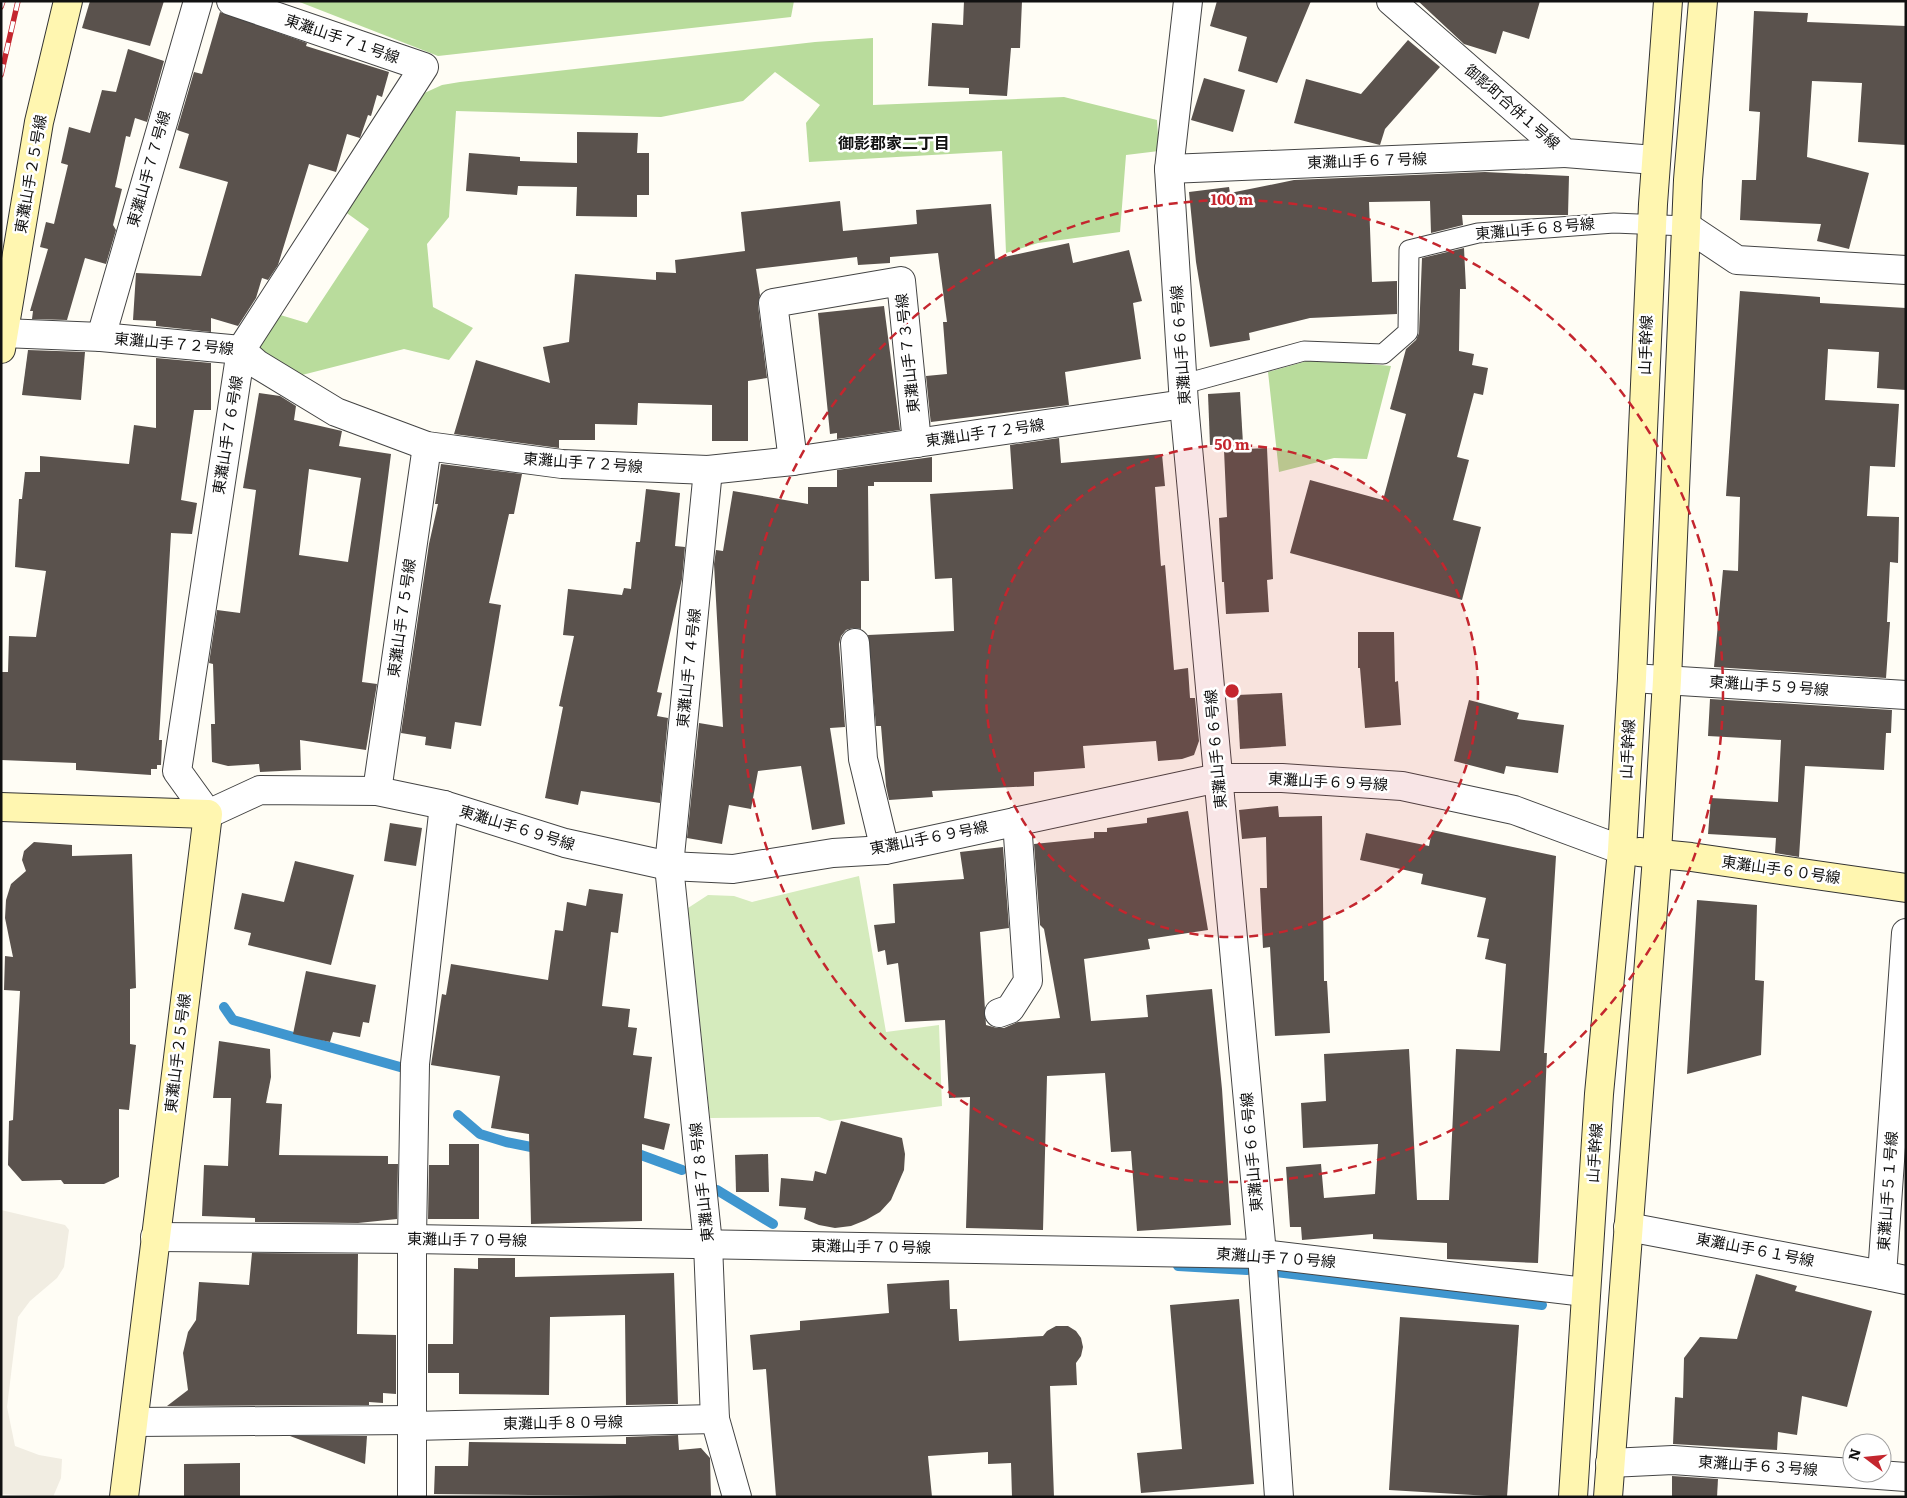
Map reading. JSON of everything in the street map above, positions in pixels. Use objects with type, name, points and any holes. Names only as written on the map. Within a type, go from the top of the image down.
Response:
[{"type":"street","name":"東灘山手２５号線","points":[[2,341],[39,122],[68,1]]},
{"type":"street","name":"東灘山手７７号線","points":[[101,336],[198,1]]},
{"type":"street","name":"東灘山手７１号線","points":[[231,1],[424,67]]},
{"type":"street","name":"東灘山手６６号線","points":[[1188,1],[1169,169],[1184,394],[1262,1254],[1279,1497]]},
{"type":"street","name":"御影町合併１号線","points":[[1391,1],[1565,153],[1655,160]]},
{"type":"street","name":"山手幹線","points":[[1573,1497],[1599,1094],[1622,850],[1632,678],[1655,160],[1668,1]]},
{"type":"street","points":[[1608,1497],[1656,854],[1667,680],[1686,226],[1703,1]]},
{"type":"street","name":"東灘山手７６号線","points":[[208,814],[177,771],[241,350],[424,67]]},
{"type":"street","name":"東灘山手６７号線","points":[[1169,169],[1565,153]]},
{"type":"street","points":[[1686,226],[1737,260],[1906,270]]},
{"type":"street","name":"東灘山手７３号線","points":[[793,461],[773,303],[901,282],[917,443]]},
{"type":"street","name":"東灘山手７２号線","points":[[2,341],[101,336],[241,350],[257,364],[336,412],[427,446],[562,464],[708,470],[793,461],[917,443],[1184,394]]},
{"type":"street","name":"東灘山手７５号線","points":[[377,791],[427,446]]},
{"type":"street","name":"東灘山手７４号線","points":[[669,866],[708,470]]},
{"type":"street","points":[[854,643],[863,759],[884,850]]},
{"type":"street","name":"東灘山手５９号線","points":[[1632,678],[1906,695]]},
{"type":"street","name":"東灘山手６９号線","points":[[208,814],[260,790],[377,791],[444,805],[565,843],[669,866],[734,869],[834,853],[884,850],[1218,778],[1282,778],[1402,786],[1514,810],[1622,850]]},
{"type":"street","points":[[412,1497],[412,1239],[415,1064],[444,805]]},
{"type":"street","points":[[1,807],[208,814]]},
{"type":"street","name":"東灘山手２５号線","points":[[124,1497],[135,1422],[208,814]]},
{"type":"street","points":[[999,1013],[1010,1009],[1028,981],[1016,821]]},
{"type":"street","name":"東灘山手６０号線","points":[[1622,850],[1906,888]]},
{"type":"street","name":"東灘山手７８号線","points":[[669,866],[708,1244],[715,1419],[737,1497]]},
{"type":"street","name":"東灘山手５１号線","points":[[1894,1278],[1906,933]]},
{"type":"street","name":"東灘山手６１号線","points":[[1628,1227],[1894,1278]]},
{"type":"street","name":"東灘山手７０号線","points":[[156,1237],[412,1239],[1262,1254],[1585,1292]]},
{"type":"street","name":"東灘山手８０号線","points":[[135,1422],[412,1423],[715,1419]]},
{"type":"street","name":"東灘山手６３号線","points":[[1610,1463],[1673,1460],[1906,1477]]},
{"type":"lane","name":"東灘山手６８号線","points":[[1184,394],[1304,351],[1383,354],[1408,332],[1408,250],[1478,232],[1614,223],[1652,224]]},
{"type":"lane","points":[[1652,224],[1686,226]]},
{"type":"green space","points":[[297,1],[794,1],[791,17],[438,56]]},
{"type":"green space","points":[[873,38],[873,105],[1064,97],[1157,120],[1159,151],[1126,155],[1120,232],[1038,243],[1006,253],[1002,151],[809,162],[806,123],[820,105],[775,72],[743,101],[661,117],[456,111],[449,217],[427,244],[433,307],[473,328],[449,360],[404,349],[302,375],[255,347],[277,314],[307,323],[369,229],[344,211],[420,95],[442,85],[460,82],[815,42]]},
{"type":"green space","points":[[1314,359],[1391,366],[1367,459],[1334,458],[1279,472],[1268,372]]},
{"type":"green space","points":[[859,876],[886,1032],[939,1025],[942,1106],[830,1121],[819,1117],[710,1118],[688,908],[708,895],[734,896],[752,902]]},
{"type":"shaded area","points":[[1,1210],[65,1225],[69,1230],[64,1267],[57,1278],[30,1301],[18,1317],[7,1407],[15,1446],[39,1455],[62,1459],[61,1478],[53,1497],[1,1494]]},
{"type":"building","points":[[90,1],[164,1],[150,46],[82,28]]},
{"type":"building","points":[[964,1],[1022,1],[1020,48],[1011,48],[1007,96],[969,94],[969,88],[928,86],[932,23],[963,25]]},
{"type":"building","points":[[1217,1],[1311,1],[1277,83],[1238,71],[1247,37],[1210,26]]},
{"type":"building","points":[[1418,1],[1540,1],[1529,39],[1503,31],[1496,54],[1464,44]]},
{"type":"building","points":[[1754,11],[1808,13],[1807,22],[1906,26],[1906,145],[1858,142],[1862,83],[1812,81],[1807,157],[1869,173],[1849,249],[1817,241],[1821,224],[1740,220],[1742,180],[1756,180],[1760,112],[1749,111]]},
{"type":"building","points":[[220,12],[307,43],[306,46],[389,72],[382,97],[377,95],[371,116],[368,115],[360,138],[347,134],[336,172],[309,164],[278,265],[268,280],[262,278],[256,298],[238,326],[211,318],[211,332],[156,326],[156,321],[133,320],[136,273],[201,276],[228,182],[179,168],[189,134],[177,130],[194,72],[202,74]]},
{"type":"building","points":[[1408,40],[1440,67],[1385,129],[1380,145],[1294,123],[1306,79],[1361,94]]},
{"type":"building","points":[[128,49],[164,61],[147,122],[135,118],[130,137],[126,136],[115,187],[122,189],[113,225],[116,230],[106,264],[85,258],[67,320],[32,319],[33,311],[30,311],[48,249],[40,247],[46,222],[54,224],[68,165],[61,163],[69,127],[90,133],[102,90],[116,92]]},
{"type":"building","points":[[1204,78],[1245,90],[1233,132],[1191,120]]},
{"type":"building","points":[[577,132],[638,133],[637,153],[649,153],[649,195],[637,195],[637,217],[576,216],[577,187],[518,186],[517,195],[466,191],[469,153],[520,157],[520,161],[577,163]]},
{"type":"building","points":[[1485,172],[1569,176],[1568,215],[1462,215],[1463,225],[1431,233],[1430,201],[1369,202],[1372,282],[1397,281],[1397,314],[1310,318],[1249,333],[1250,340],[1210,347],[1196,262],[1189,192],[1229,187],[1230,193],[1294,180]]},
{"type":"building","points":[[840,201],[843,231],[917,224],[916,210],[991,204],[995,259],[1069,243],[1073,263],[1129,250],[1142,301],[1133,303],[1141,359],[1065,372],[1069,405],[931,422],[931,425],[926,376],[947,374],[943,322],[947,322],[938,253],[890,257],[890,263],[858,265],[857,257],[756,269],[760,295],[758,305],[767,378],[748,381],[748,441],[712,441],[712,405],[638,403],[637,425],[595,424],[595,440],[559,440],[559,448],[454,434],[476,360],[550,383],[543,347],[569,342],[575,274],[656,280],[656,272],[676,273],[675,260],[745,251],[741,212]]},
{"type":"building","points":[[1464,248],[1466,289],[1460,289],[1459,351],[1474,354],[1472,365],[1488,368],[1483,395],[1474,393],[1457,457],[1469,460],[1453,520],[1481,527],[1462,600],[1290,553],[1310,480],[1383,500],[1406,414],[1390,409],[1406,349],[1416,340],[1419,333],[1422,258]]},
{"type":"building","points":[[1740,291],[1820,297],[1820,303],[1906,308],[1906,390],[1877,388],[1879,352],[1828,349],[1825,400],[1899,404],[1895,467],[1870,466],[1867,516],[1899,517],[1898,563],[1890,562],[1887,622],[1890,622],[1886,678],[1714,667],[1723,570],[1738,571],[1740,497],[1726,496]]},
{"type":"building","points":[[884,306],[900,430],[837,439],[837,433],[830,434],[818,313]]},
{"type":"building","points":[[28,350],[85,352],[81,400],[22,395]]},
{"type":"building","points":[[156,358],[211,363],[211,410],[194,410],[181,500],[197,503],[192,534],[171,533],[159,740],[162,740],[161,765],[157,765],[157,769],[151,769],[151,775],[76,770],[76,763],[1,760],[1,672],[8,672],[9,636],[36,637],[46,571],[15,567],[19,499],[22,499],[25,472],[40,472],[40,456],[129,464],[134,425],[156,428]]},
{"type":"building","points":[[1240,392],[1243,444],[1210,445],[1208,394]]},
{"type":"building","points":[[259,393],[280,396],[296,406],[294,420],[342,431],[339,446],[391,454],[362,682],[377,684],[366,750],[300,740],[301,770],[260,772],[259,764],[228,766],[212,762],[211,724],[215,724],[213,664],[209,663],[217,610],[240,613],[256,490],[243,488]],"holes":[[[309,469],[361,478],[348,562],[299,555]]]},
{"type":"building","points":[[1059,438],[1061,463],[1162,454],[1165,486],[1155,487],[1161,566],[1165,565],[1174,670],[1188,668],[1190,698],[1195,698],[1199,741],[1194,755],[1182,759],[1158,761],[1156,741],[1083,746],[1085,768],[1034,772],[1034,786],[932,791],[933,797],[889,800],[881,726],[876,726],[868,635],[954,631],[952,578],[935,579],[930,494],[1013,489],[1010,445]]},
{"type":"building","points":[[1267,448],[1273,579],[1267,580],[1269,612],[1226,614],[1224,582],[1222,582],[1219,518],[1227,517],[1224,450]]},
{"type":"building","points":[[932,457],[932,482],[874,482],[874,486],[868,486],[869,581],[861,581],[861,629],[853,628],[846,630],[841,636],[839,644],[845,727],[830,728],[845,824],[812,830],[801,766],[758,771],[751,809],[729,805],[722,844],[687,838],[699,723],[723,727],[714,564],[716,550],[723,551],[733,491],[808,504],[808,487],[837,487],[837,470]]},
{"type":"building","points":[[441,464],[522,474],[514,514],[509,514],[489,603],[501,605],[481,726],[455,722],[451,749],[425,745],[426,737],[401,733],[429,544],[438,504],[435,504]]},
{"type":"building","points":[[646,489],[680,493],[675,546],[685,547],[682,579],[657,692],[662,693],[657,716],[668,718],[660,803],[581,791],[578,805],[545,798],[563,707],[559,706],[574,636],[563,635],[568,589],[622,595],[624,588],[631,589],[636,542],[640,542]]},
{"type":"building","points":[[1358,632],[1394,632],[1395,682],[1398,681],[1401,725],[1365,728],[1360,668],[1358,668]]},
{"type":"building","points":[[1282,693],[1286,746],[1240,749],[1237,695]]},
{"type":"building","points":[[1710,699],[1892,710],[1891,733],[1886,733],[1884,770],[1805,766],[1799,857],[1775,853],[1776,838],[1708,834],[1711,798],[1778,802],[1781,740],[1708,736]]},
{"type":"building","points":[[1469,700],[1519,713],[1517,719],[1564,725],[1558,773],[1506,766],[1504,774],[1454,761]]},
{"type":"building","points":[[1278,806],[1279,817],[1322,816],[1324,981],[1327,981],[1330,1033],[1275,1036],[1270,947],[1263,948],[1260,888],[1267,888],[1266,837],[1242,839],[1239,810]]},
{"type":"building","points":[[1188,811],[1208,930],[1148,939],[1150,949],[1084,959],[1091,1021],[1148,1017],[1146,995],[1212,989],[1222,1089],[1231,1225],[1137,1231],[1131,1151],[1111,1152],[1105,1073],[1047,1076],[1043,1230],[966,1228],[970,1097],[949,1098],[945,1020],[905,1022],[898,963],[887,965],[885,950],[878,952],[874,925],[895,923],[893,884],[964,879],[960,852],[1003,847],[1009,928],[980,932],[986,1025],[1004,1028],[1018,1022],[1060,1018],[1044,929],[1040,925],[1034,844],[1094,838],[1094,832],[1107,832],[1107,828],[1147,823],[1147,818]]},
{"type":"building","points":[[390,823],[422,828],[416,866],[384,861]]},
{"type":"building","points":[[1432,830],[1556,856],[1544,1053],[1547,1053],[1538,1263],[1447,1259],[1447,1243],[1373,1239],[1373,1234],[1302,1240],[1301,1227],[1290,1227],[1286,1167],[1321,1164],[1324,1198],[1375,1194],[1378,1144],[1303,1148],[1301,1103],[1326,1101],[1324,1054],[1409,1049],[1417,1200],[1449,1200],[1456,1049],[1500,1051],[1506,964],[1485,959],[1489,939],[1477,937],[1486,898],[1421,884],[1423,874],[1360,860],[1366,833],[1429,846]]},
{"type":"building","points":[[34,842],[72,845],[72,856],[132,854],[136,988],[130,989],[130,1044],[136,1045],[129,1110],[119,1109],[119,1177],[104,1184],[64,1184],[61,1180],[22,1181],[8,1165],[9,1121],[13,1120],[20,991],[4,990],[5,956],[13,957],[5,918],[6,900],[11,884],[26,871],[22,860],[24,851]]},
{"type":"building","points":[[295,861],[354,875],[331,965],[248,945],[251,933],[234,929],[242,893],[284,902]]},
{"type":"building","points":[[589,889],[623,894],[618,933],[611,932],[602,1006],[630,1009],[628,1027],[637,1028],[633,1055],[652,1057],[644,1118],[670,1124],[664,1150],[642,1144],[642,1221],[531,1224],[529,1134],[491,1128],[500,1076],[431,1065],[442,994],[446,995],[451,964],[548,980],[555,930],[563,931],[567,902],[586,906]]},
{"type":"building","points":[[1697,900],[1757,905],[1755,980],[1764,981],[1761,1055],[1687,1074]]},
{"type":"building","points":[[306,971],[376,985],[369,1023],[363,1022],[360,1037],[333,1032],[330,1042],[293,1034]]},
{"type":"building","points":[[219,1041],[270,1049],[271,1077],[266,1103],[282,1104],[279,1155],[388,1156],[388,1164],[398,1164],[397,1219],[358,1223],[255,1222],[255,1218],[202,1216],[204,1165],[228,1166],[231,1098],[213,1098]]},
{"type":"building","points":[[841,1121],[902,1138],[905,1154],[904,1170],[891,1200],[880,1212],[851,1226],[835,1228],[819,1225],[804,1219],[806,1208],[779,1206],[781,1178],[813,1181],[815,1171],[826,1174]]},
{"type":"building","points":[[449,1144],[479,1144],[479,1219],[428,1219],[429,1165],[449,1165]]},
{"type":"building","points":[[768,1154],[769,1192],[736,1192],[735,1155]]},
{"type":"building","points":[[252,1253],[358,1254],[357,1334],[396,1335],[396,1394],[383,1393],[383,1403],[369,1402],[369,1405],[167,1406],[188,1390],[183,1353],[188,1332],[196,1320],[199,1282],[249,1285]]},
{"type":"building","points":[[478,1258],[515,1258],[515,1277],[674,1273],[678,1404],[626,1405],[625,1315],[550,1317],[549,1395],[459,1394],[459,1373],[428,1373],[428,1344],[453,1344],[454,1268],[478,1269]]},
{"type":"building","points":[[1756,1274],[1797,1286],[1795,1291],[1872,1311],[1847,1407],[1802,1396],[1797,1435],[1778,1432],[1777,1450],[1673,1444],[1675,1397],[1683,1398],[1684,1358],[1700,1337],[1737,1339]]},
{"type":"building","points":[[949,1280],[950,1309],[957,1309],[959,1341],[1043,1336],[1047,1331],[1056,1326],[1068,1326],[1076,1331],[1081,1338],[1083,1347],[1081,1356],[1076,1363],[1077,1385],[1050,1386],[1054,1497],[1012,1497],[1011,1463],[988,1464],[988,1452],[928,1456],[932,1497],[776,1497],[766,1369],[753,1370],[750,1335],[800,1330],[800,1321],[889,1313],[887,1284]]},
{"type":"building","points":[[1239,1299],[1254,1484],[1141,1493],[1137,1453],[1182,1449],[1170,1305]]},
{"type":"building","points":[[1400,1317],[1519,1325],[1507,1497],[1389,1490]]},
{"type":"building","points":[[678,1435],[679,1450],[701,1448],[710,1458],[711,1497],[434,1494],[435,1466],[468,1466],[469,1442],[626,1444],[626,1437]]},
{"type":"building","points":[[290,1436],[367,1436],[365,1464]]},
{"type":"building","points":[[240,1463],[240,1497],[184,1497],[184,1464]]},
{"type":"building","points":[[1672,1476],[1718,1479],[1717,1497],[1672,1497]]},
{"type":"waterway","points":[[224,1007],[233,1020],[400,1067]]},
{"type":"waterway","points":[[458,1115],[480,1134],[506,1142],[541,1149]]},
{"type":"waterway","points":[[630,1151],[682,1170]]},
{"type":"waterway","points":[[717,1190],[773,1224]]},
{"type":"waterway","points":[[1178,1266],[1247,1270]]},
{"type":"waterway","points":[[1276,1272],[1542,1305]]},
{"type":"railway","points":[[1,7],[3,1]]},
{"type":"railway","points":[[1,75],[18,1]]},
{"type":"district","name":"御影郡家二丁目","points":[[894,143]]}]
